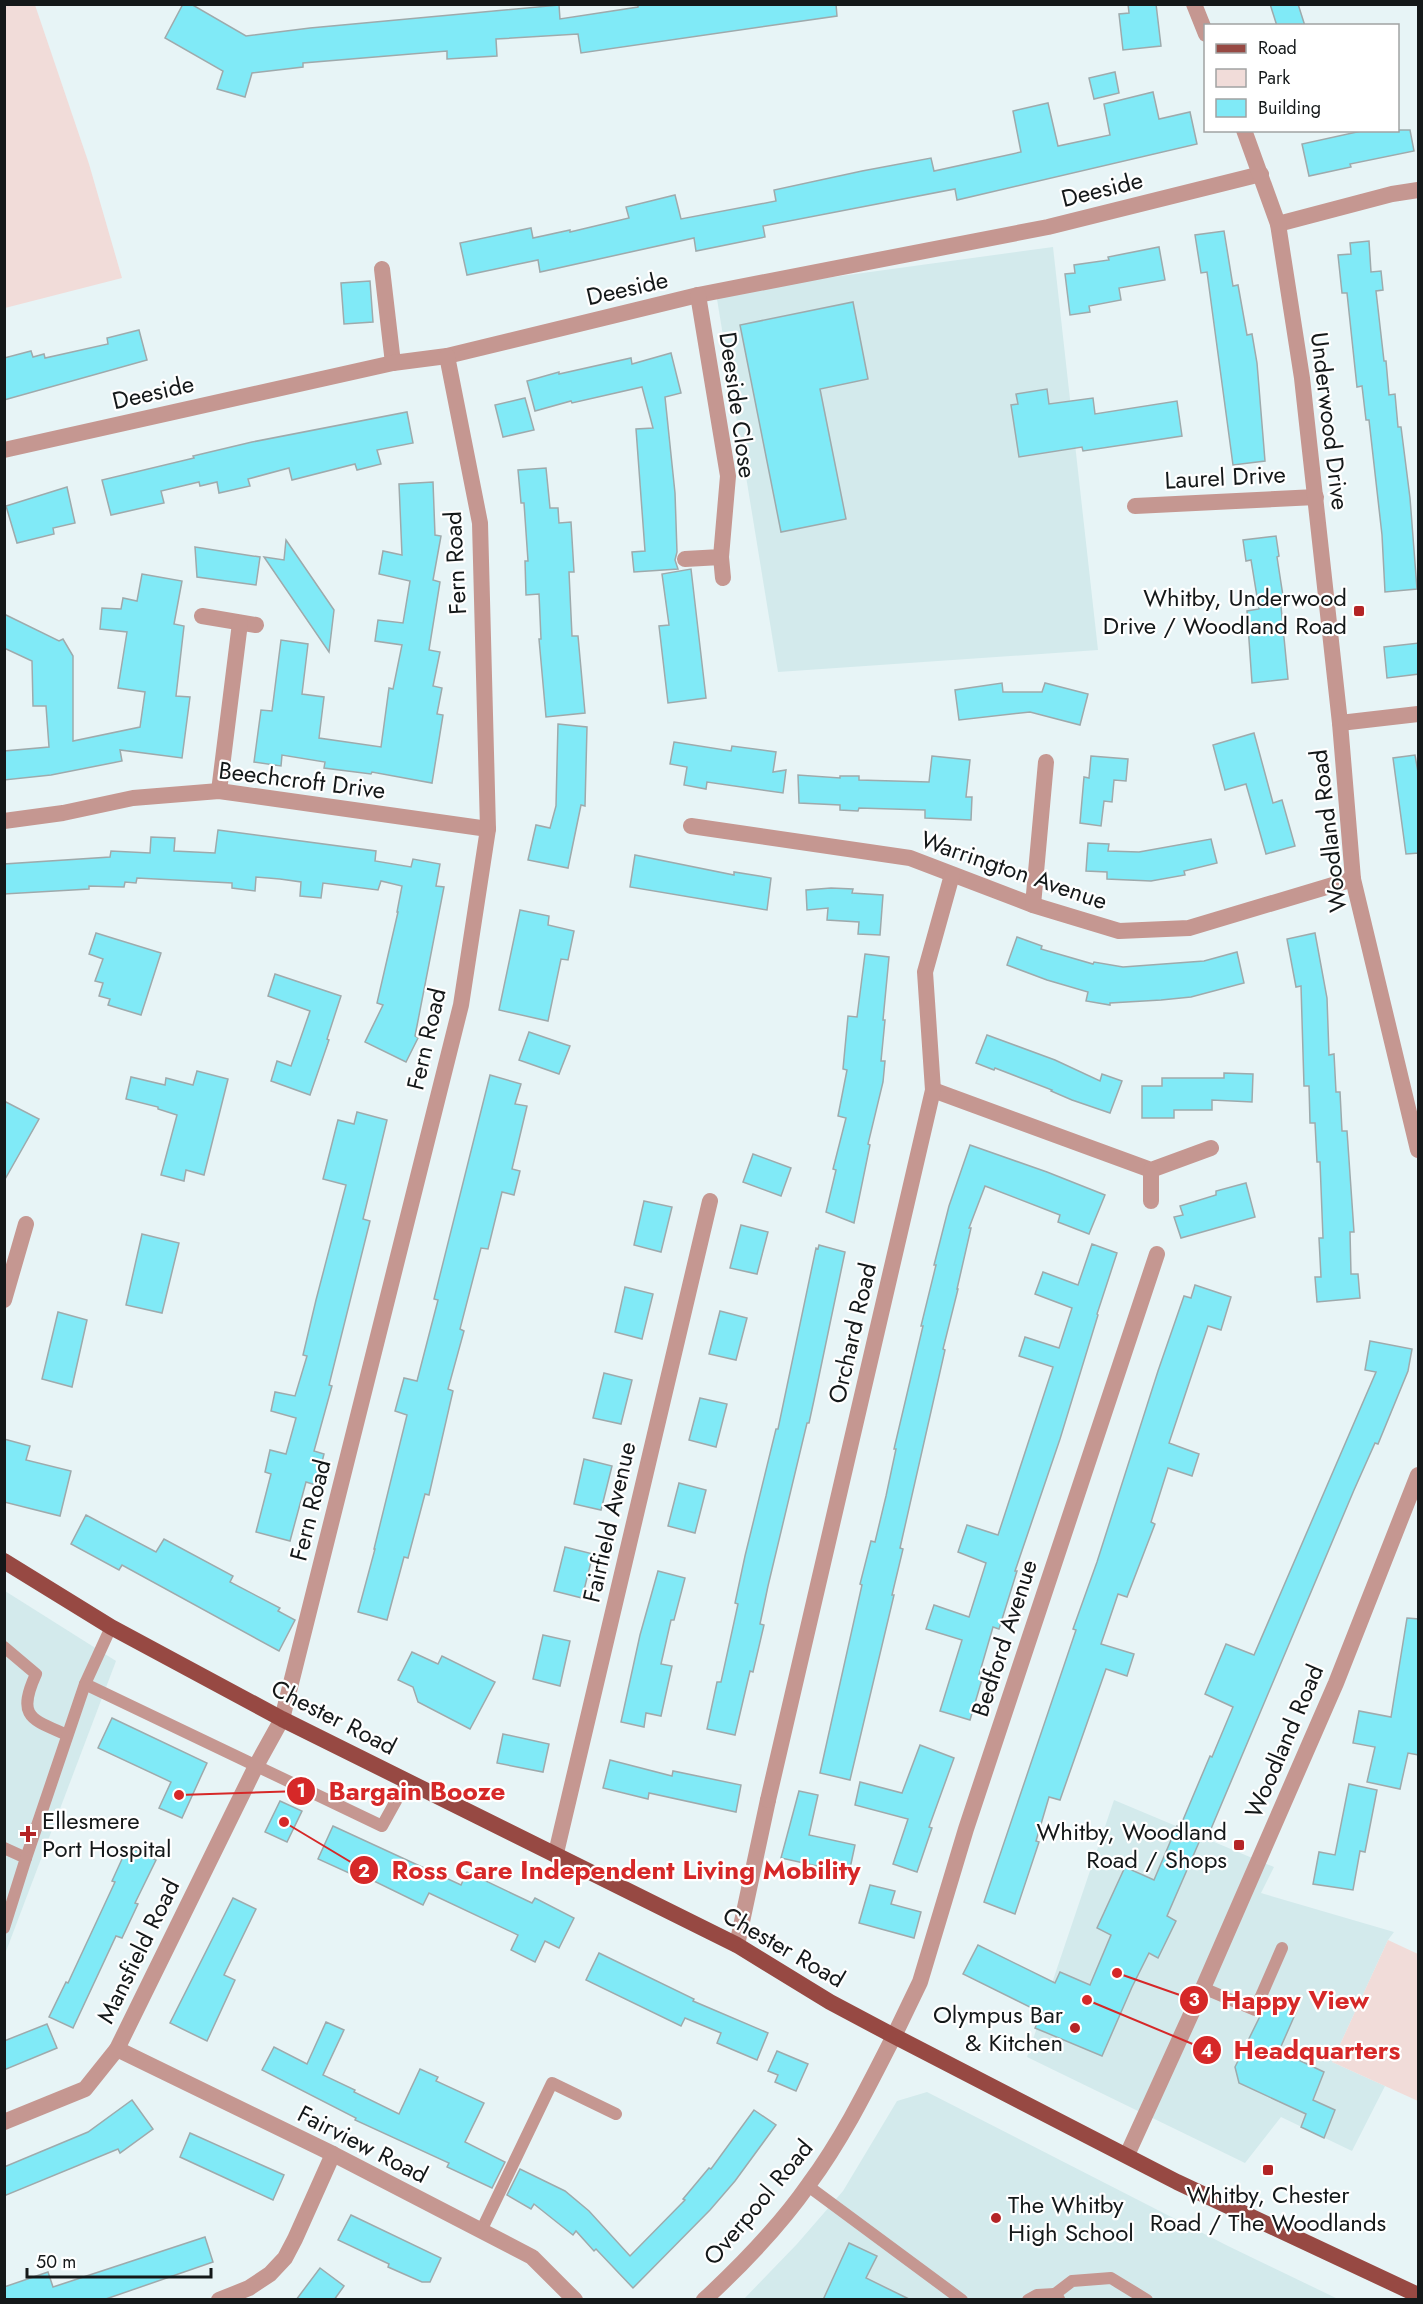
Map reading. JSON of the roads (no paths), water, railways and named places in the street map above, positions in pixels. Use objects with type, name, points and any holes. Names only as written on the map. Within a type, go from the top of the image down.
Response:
[{"type":"main road","name":"Chester Road","points":[[4,1561],[111,1627],[282,1719],[556,1853],[737,1945],[830,2001],[894,2036],[1177,2182],[1419,2295]]},
{"type":"street","points":[[1194,4],[1204,29]]},
{"type":"street","name":"Underwood Drive","points":[[1245,132],[1278,224],[1302,378],[1340,723]]},
{"type":"street","name":"Deeside","points":[[4,450],[393,363],[447,356],[698,295],[1048,227],[1261,174]]},
{"type":"street","points":[[1278,224],[1392,194],[1419,190]]},
{"type":"street","points":[[381,269],[393,363]]},
{"type":"street","name":"Deeside Close","points":[[698,295],[728,476],[721,556],[723,578]]},
{"type":"street","name":"Fern Road","points":[[282,1719],[460,1005],[488,829],[480,523],[447,356]]},
{"type":"street","name":"Laurel Drive","points":[[1135,506],[1316,497]]},
{"type":"street","points":[[685,559],[721,556]]},
{"type":"street","points":[[202,616],[248,624],[219,791]]},
{"type":"street","name":"Woodland Road","points":[[1419,714],[1340,723],[1353,879],[1419,1150]]},
{"type":"street","points":[[1033,905],[1046,762]]},
{"type":"street","name":"Beechcroft Drive","points":[[4,821],[63,813],[133,798],[219,791],[488,829]]},
{"type":"street","name":"Warrington Avenue","points":[[691,826],[910,858],[1033,905],[1119,931],[1189,928],[1353,879]]},
{"type":"street","name":"Orchard Road","points":[[737,1945],[768,1800],[933,1090],[925,972],[952,875]]},
{"type":"street","points":[[933,1090],[1151,1170],[1211,1148]]},
{"type":"street","points":[[1151,1170],[1151,1201]]},
{"type":"street","name":"Fairfield Avenue","points":[[556,1853],[710,1202]]},
{"type":"street","points":[[4,1300],[26,1224]]},
{"type":"street","name":"Bedford Avenue","points":[[894,2036],[920,1982],[966,1829],[1157,1254]]},
{"type":"street","name":"Woodland Road","points":[[1127,2155],[1203,1988],[1336,1683],[1419,1475]]},
{"type":"street","name":"Mansfield Road","points":[[4,2122],[85,2089],[117,2049],[256,1766],[282,1719]]},
{"type":"street","name":"Overpool Road","points":[[704,2300],[746,2261],[808,2186],[856,2110],[894,2036]]},
{"type":"street","name":"Fairview Road","points":[[117,2049],[333,2154],[532,2257],[575,2300]]},
{"type":"street","points":[[219,2300],[249,2288],[270,2274],[285,2258],[333,2154]]},
{"type":"lane","points":[[4,1928],[85,1684],[111,1627]]},
{"type":"lane","points":[[4,1647],[36,1674],[29,1690],[27,1709],[32,1719],[68,1735]]},
{"type":"lane","points":[[85,1684],[382,1826],[407,1781]]},
{"type":"lane","points":[[4,1848],[26,1858]]},
{"type":"lane","points":[[1203,1988],[1255,2010],[1282,1948]]},
{"type":"lane","points":[[481,2231],[552,2083],[616,2114]]},
{"type":"lane","points":[[808,2186],[962,2300]]},
{"type":"lane","points":[[1028,2300],[1037,2295],[1057,2297],[1072,2281],[1111,2278],[1148,2300]]},
{"type":"place","name":"Whitby, Underwood Drive / Woodland Road","points":[[1359,611]]},
{"type":"place","name":"Bargain Booze","points":[[179,1795]]},
{"type":"place","name":"Ross Care Independent Living Mobility","points":[[284,1822]]},
{"type":"place","name":"Ellesmere Port Hospital","points":[[28,1834]]},
{"type":"place","name":"Whitby, Woodland Road / Shops","points":[[1239,1845]]},
{"type":"place","name":"Happy View","points":[[1117,1973]]},
{"type":"place","name":"Headquarters","points":[[1087,2000]]},
{"type":"place","name":"Olympus Bar & Kitchen","points":[[1075,2028]]},
{"type":"place","name":"Whitby, Chester Road / The Woodlands","points":[[1268,2170]]},
{"type":"place","name":"The Whitby High School","points":[[996,2218]]}]
